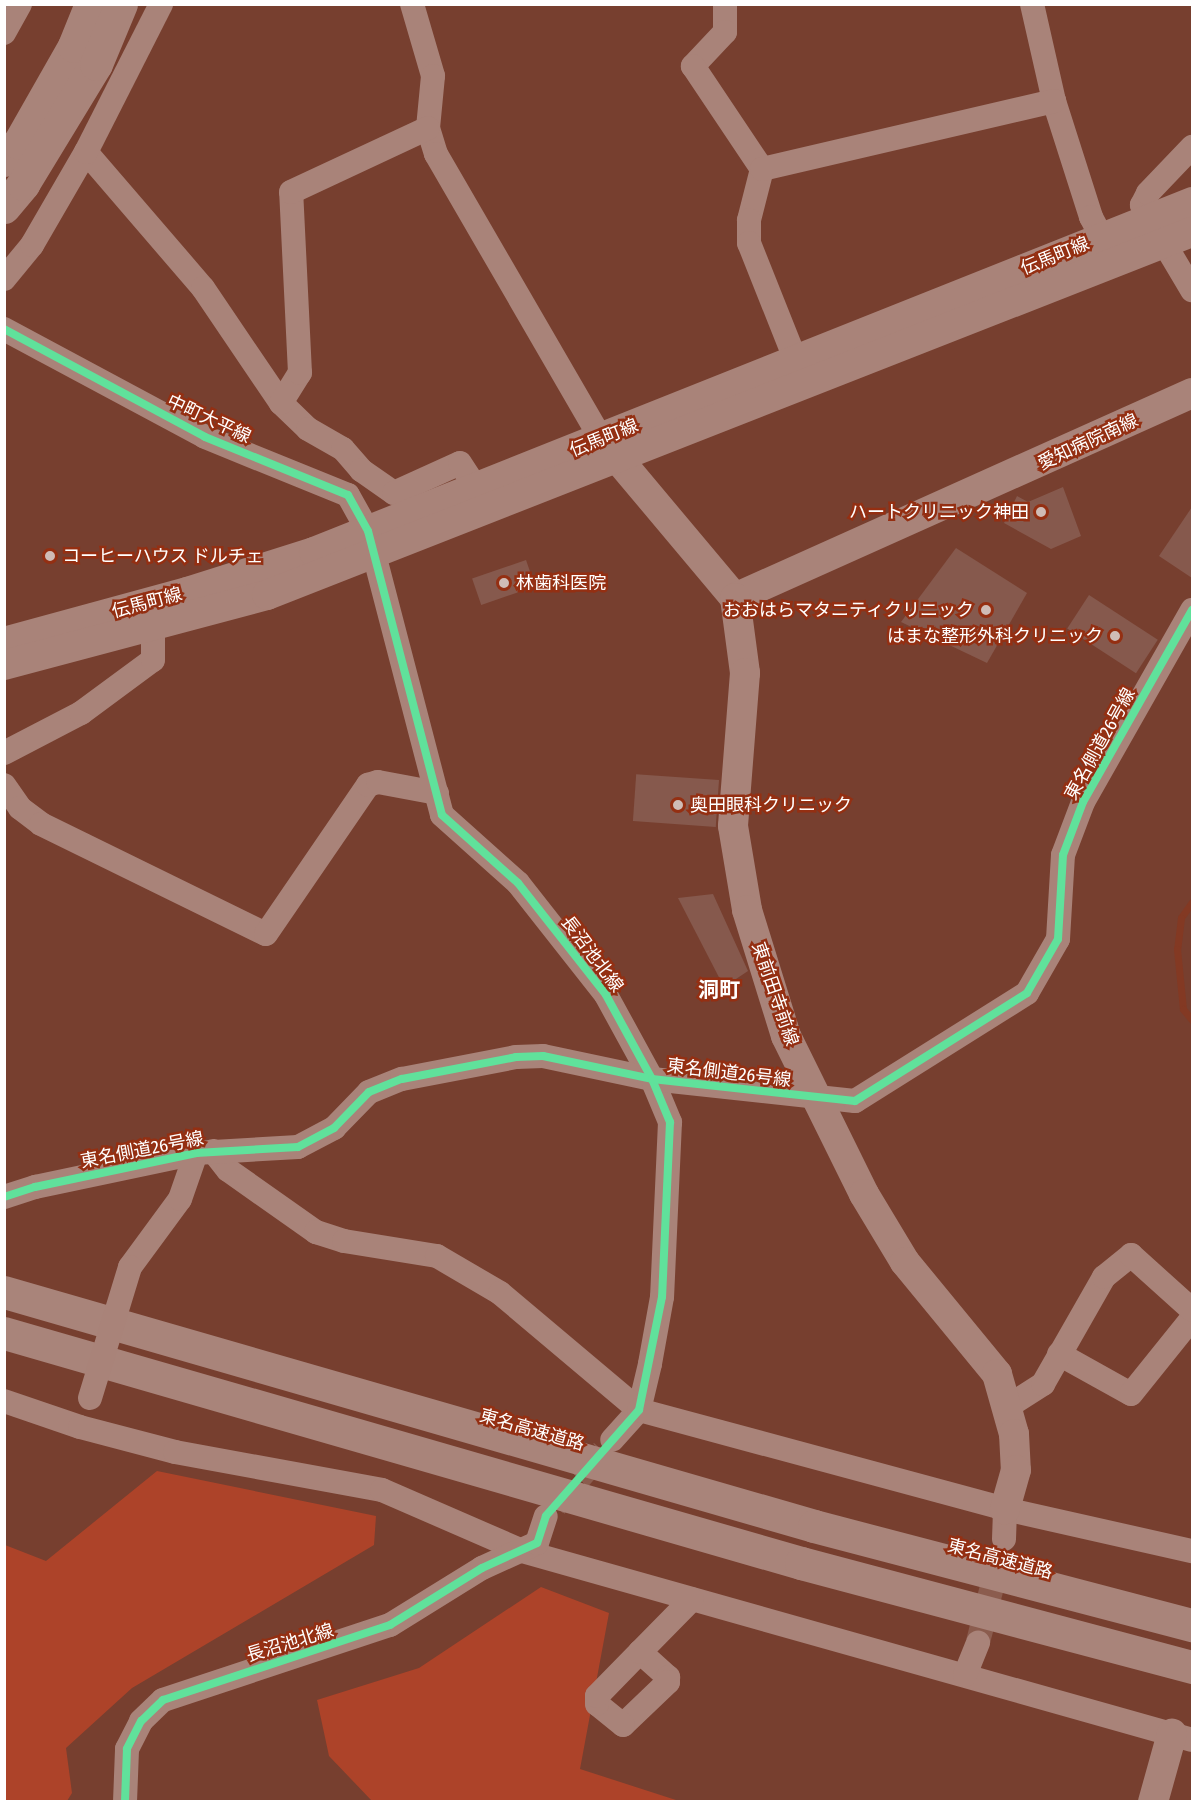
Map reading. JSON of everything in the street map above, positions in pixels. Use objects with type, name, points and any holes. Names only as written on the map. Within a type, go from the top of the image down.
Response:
[{"type":"highway","points":[[4,160],[19,143],[74,46],[91,4]]},
{"type":"highway","points":[[4,207],[23,184],[96,64],[123,10]]},
{"type":"highway","name":"東名高速道路","points":[[4,1292],[814,1526],[1192,1625]]},
{"type":"highway","points":[[4,1333],[790,1559],[1192,1667]]},
{"type":"street","points":[[4,33],[20,4]]},
{"type":"street","points":[[4,279],[32,245],[86,152],[152,28],[161,4]]},
{"type":"street","points":[[412,4],[433,76],[428,128],[436,154],[610,449],[735,598]]},
{"type":"street","points":[[725,4],[725,32],[693,66],[762,169],[748,220],[749,243],[796,361]]},
{"type":"street","points":[[1032,4],[1054,101],[1101,237],[1117,264]]},
{"type":"street","points":[[123,10],[152,28]]},
{"type":"street","points":[[762,169],[1054,101]]},
{"type":"street","points":[[281,403],[300,373],[291,192],[428,128]]},
{"type":"street","points":[[1192,147],[1148,193],[1142,205],[1192,290]]},
{"type":"street","points":[[86,152],[203,288],[281,403],[308,429],[343,449],[361,470],[394,493],[460,463],[476,488]]},
{"type":"street","name":"伝馬町線","points":[[4,665],[150,614],[372,542],[610,449],[1117,264],[1192,202]]},
{"type":"street","name":"伝馬町線","points":[[372,542],[476,488],[610,449],[796,361],[1101,237],[1156,231],[1192,232]]},
{"type":"street","name":"中町大平線","points":[[4,329],[205,437],[348,495],[372,542]]},
{"type":"street","name":"愛知病院南線","points":[[735,598],[983,490],[1192,393]]},
{"type":"street","name":"長沼池北線","points":[[372,542],[442,815],[518,883],[606,995],[652,1079],[670,1122],[662,1297],[639,1410]]},
{"type":"street","name":"東前田寺前線","points":[[735,598],[746,673],[735,837],[747,910],[786,1036],[864,1194],[905,1263],[997,1374],[1014,1434],[1016,1470],[1005,1509]]},
{"type":"street","name":"東名側道26号線","points":[[4,1197],[35,1187],[205,1152],[298,1147],[334,1128],[369,1092],[402,1079],[516,1057],[543,1056],[652,1079],[855,1101],[1027,993],[1058,939],[1063,855],[1083,802],[1192,610]]},
{"type":"street","points":[[4,753],[81,713],[153,660],[150,614]]},
{"type":"street","name":"伝馬町線","points":[[4,642],[150,614]]},
{"type":"street","points":[[4,785],[20,808],[41,824],[266,934],[368,785],[378,782],[437,793]]},
{"type":"street","points":[[80,1426],[130,1267],[180,1199],[205,1152],[316,1232],[344,1241],[437,1257],[500,1293],[639,1410],[1005,1509],[1192,1551]]},
{"type":"street","points":[[1007,1407],[1043,1384],[1104,1277],[1131,1255],[1192,1310]]},
{"type":"street","points":[[1059,1354],[1131,1394],[1192,1318]]},
{"type":"street","points":[[4,1401],[80,1426],[175,1452],[382,1490],[522,1551],[1182,1737],[1153,1802]]},
{"type":"street","points":[[612,1440],[639,1410]]},
{"type":"street","points":[[1004,1539],[1005,1509]]},
{"type":"street","points":[[522,1551],[537,1543],[546,1516]]},
{"type":"street","name":"長沼池北線","points":[[125,1802],[126,1749],[141,1721],[163,1700],[390,1624],[482,1568],[522,1551]]},
{"type":"street","points":[[640,1652],[692,1599]]},
{"type":"street","points":[[965,1675],[978,1642]]},
{"type":"shaded area","points":[[157,1471],[376,1516],[374,1545],[132,1688],[66,1748],[72,1793],[67,1801],[5,1801],[5,1545],[46,1561]]},
{"type":"shaded area","points":[[541,1587],[609,1613],[580,1769],[679,1801],[372,1801],[329,1756],[317,1700],[419,1668]]},
{"type":"building","name":"ハートクリニック神田","points":[[1063,487],[1081,536],[1051,549],[1004,523],[1017,496],[1028,502]]},
{"type":"building","points":[[1192,507],[1192,578],[1159,556]]},
{"type":"building","name":"おおはらマタニティクリニック","points":[[956,548],[1027,593],[987,663],[901,622]]},
{"type":"building","name":"林歯科医院","points":[[526,560],[535,586],[481,605],[472,579]]},
{"type":"building","name":"はまな整形外科クリニック","points":[[1089,595],[1158,640],[1136,673],[1067,629]]},
{"type":"building","name":"奥田眼科クリニック","points":[[636,774],[719,780],[716,827],[633,821]]},
{"type":"building","points":[[713,894],[748,971],[724,987],[678,898]]},
{"type":"waterway","points":[[1192,902],[1181,918],[1177,949],[1183,1009],[1192,1020]]},
{"type":"tunnel","points":[[555,1506],[603,1451]]},
{"type":"tunnel","points":[[978,1642],[1004,1539]]},
{"type":"cycle path","points":[[4,329],[205,437],[348,495],[368,531],[442,815],[518,883],[606,995],[652,1079],[670,1122],[662,1297],[639,1410],[546,1516],[537,1543],[482,1568],[390,1625],[163,1700],[141,1721],[127,1749],[125,1802]]},
{"type":"cycle path","points":[[4,1197],[35,1187],[196,1153],[298,1147],[334,1128],[369,1092],[402,1079],[516,1057],[543,1056],[652,1079],[855,1101],[1027,993],[1058,939],[1063,855],[1083,802],[1192,610]]},
{"type":"place","name":"ハートクリニック神田","points":[[1041,512]]},
{"type":"place","name":"コーヒーハウス ドルチェ","points":[[50,556]]},
{"type":"place","name":"林歯科医院","points":[[504,583]]},
{"type":"place","name":"おおはらマタニティクリニック","points":[[986,610]]},
{"type":"place","name":"はまな整形外科クリニック","points":[[1115,636]]},
{"type":"place","name":"奥田眼科クリニック","points":[[678,805]]},
{"type":"district","name":"洞町","points":[[719,990]]}]
